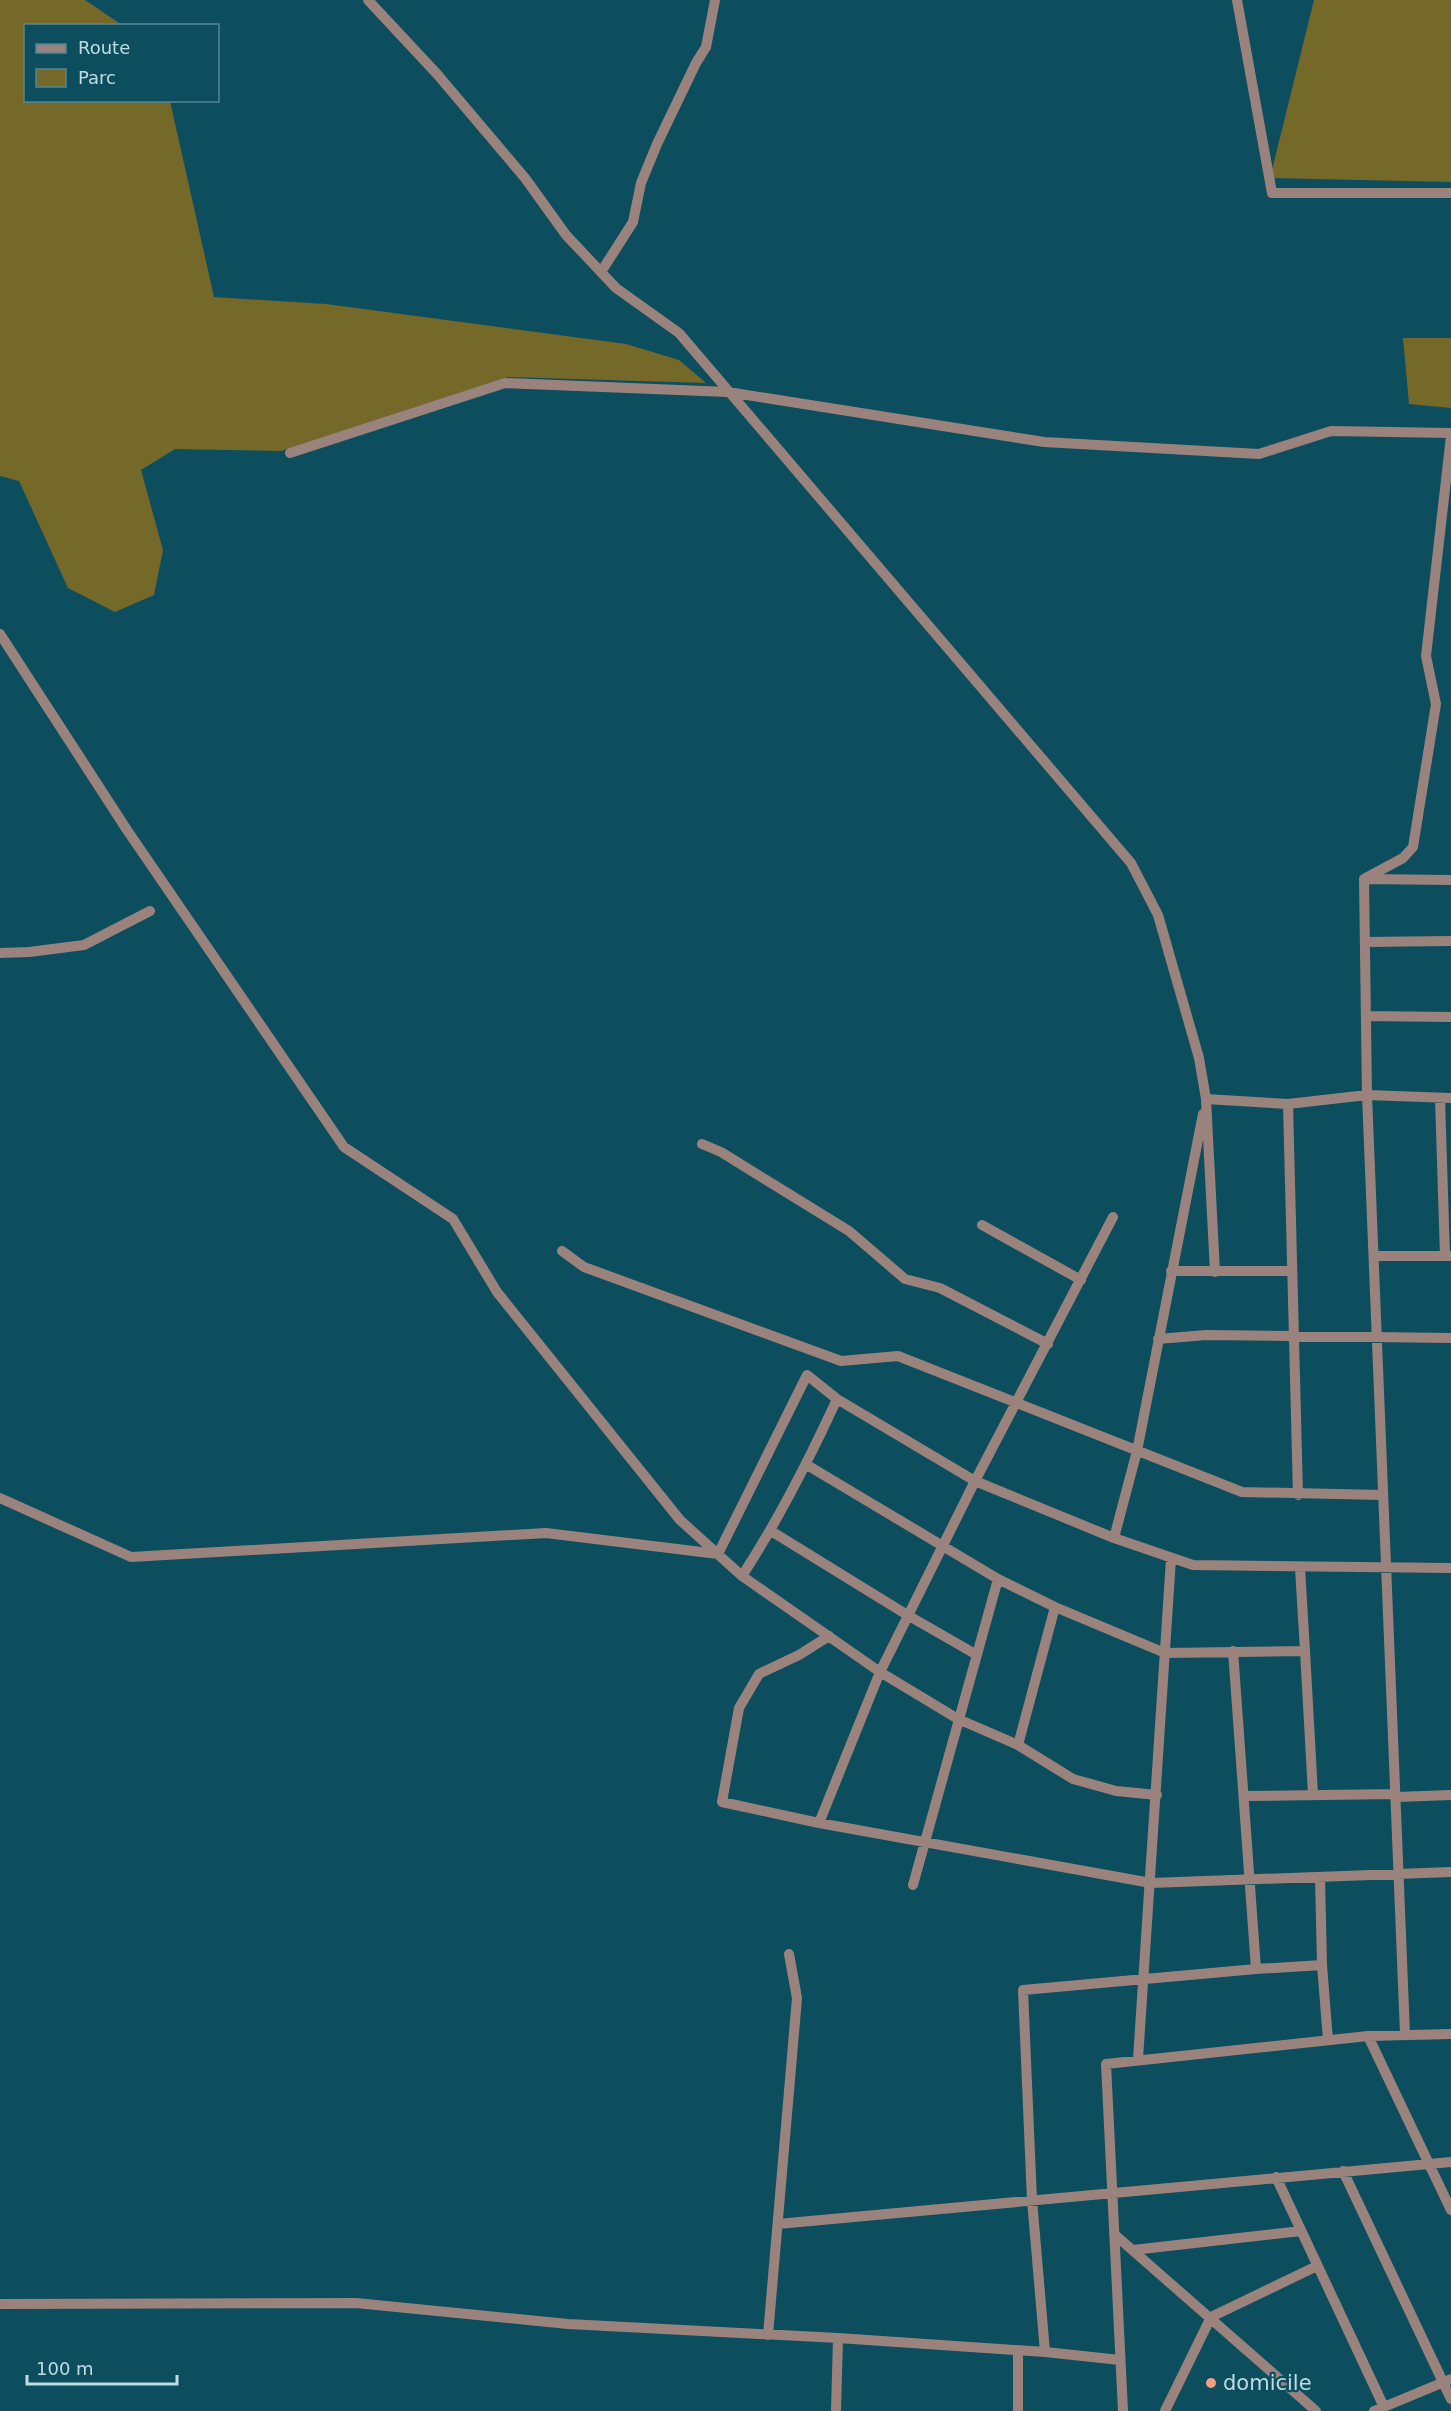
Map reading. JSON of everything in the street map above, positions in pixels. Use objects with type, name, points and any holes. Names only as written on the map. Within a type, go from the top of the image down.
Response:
[{"type":"street","points":[[368,0],[437,74],[525,178],[566,235],[616,288],[679,333],[1131,863],[1158,915],[1189,1016],[1199,1058],[1206,1099],[1215,1272]]},
{"type":"street","points":[[601,272],[633,222],[641,183],[657,144],[706,47],[715,0]]},
{"type":"street","points":[[1237,0],[1272,193],[1451,194]]},
{"type":"street","points":[[290,453],[505,383],[728,392],[1044,442],[1259,454],[1330,430],[1451,434],[1426,656],[1436,704],[1413,847],[1403,858],[1364,879]]},
{"type":"street","points":[[0,634],[127,830],[344,1147],[453,1219],[497,1292],[680,1520],[742,1576],[880,1672],[958,1719],[1018,1745],[1073,1779],[1116,1791],[1157,1795]]},
{"type":"street","points":[[1364,879],[1451,880]]},
{"type":"street","points":[[1364,879],[1367,1095],[1405,2034]]},
{"type":"street","points":[[0,953],[84,945],[150,911]]},
{"type":"street","points":[[1365,942],[1451,942]]},
{"type":"street","points":[[1367,1016],[1451,1017]]},
{"type":"street","points":[[1206,1099],[1288,1104],[1367,1095],[1446,1099],[1448,1256],[1374,1256]]},
{"type":"street","points":[[1114,1538],[1137,1451],[1206,1099]]},
{"type":"street","points":[[1288,1104],[1298,1495]]},
{"type":"street","points":[[702,1144],[721,1152],[849,1231],[905,1279],[940,1288],[1048,1344]]},
{"type":"street","points":[[819,1823],[880,1672],[975,1481],[1018,1404],[1113,1217]]},
{"type":"street","points":[[982,1226],[1081,1280]]},
{"type":"street","points":[[562,1251],[584,1267],[841,1361],[898,1356],[1242,1492],[1382,1495]]},
{"type":"street","points":[[1171,1271],[1292,1271]]},
{"type":"street","points":[[1158,1339],[1206,1335],[1451,1338]]},
{"type":"street","points":[[718,1554],[807,1375],[837,1399],[975,1481],[1171,1559],[1194,1565],[1451,1568]]},
{"type":"street","points":[[742,1576],[771,1531],[807,1465],[837,1399]]},
{"type":"street","points":[[807,1465],[998,1579],[1055,1607],[1165,1653],[1305,1651]]},
{"type":"street","points":[[0,1498],[131,1557],[546,1533],[718,1554]]},
{"type":"street","points":[[771,1531],[977,1655]]},
{"type":"street","points":[[1138,2059],[1171,1559]]},
{"type":"street","points":[[1299,1568],[1313,1794]]},
{"type":"street","points":[[913,1885],[998,1579]]},
{"type":"street","points":[[1018,1745],[1055,1607]]},
{"type":"street","points":[[830,1636],[759,1674],[739,1708],[722,1802],[819,1823],[1151,1882],[1451,1872]]},
{"type":"street","points":[[1233,1651],[1256,1969]]},
{"type":"street","points":[[1244,1796],[1451,1795]]},
{"type":"street","points":[[1320,1877],[1322,1965],[1328,2040]]},
{"type":"street","points":[[768,2335],[796,1998],[789,1954]]},
{"type":"street","points":[[1044,2352],[1032,2200],[1023,1990],[1322,1965]]},
{"type":"street","points":[[1123,2411],[1106,2064],[1368,2036],[1451,2034]]},
{"type":"street","points":[[1368,2036],[1451,2210]]},
{"type":"street","points":[[778,2224],[1451,2162]]},
{"type":"street","points":[[1343,2171],[1447,2380],[1451,2399]]},
{"type":"street","points":[[1276,2177],[1379,2409],[1447,2380]]},
{"type":"street","points":[[1133,2250],[1301,2231]]},
{"type":"street","points":[[1114,2234],[1316,2411]]},
{"type":"street","points":[[1165,2411],[1210,2318],[1317,2266]]},
{"type":"street","points":[[0,2304],[356,2303],[568,2324],[838,2338],[1044,2352],[1120,2360]]},
{"type":"street","points":[[836,2411],[838,2338]]},
{"type":"street","points":[[1018,2350],[1018,2411]]},
{"type":"green space","points":[[0,0],[85,0],[121,24],[24,24],[24,102],[170,102],[214,297],[326,304],[626,344],[679,360],[706,383],[508,377],[281,451],[175,449],[141,470],[163,550],[154,595],[115,612],[68,588],[19,481],[0,476]]},
{"type":"green space","points":[[1314,0],[1451,0],[1451,182],[1270,178]]},
{"type":"green space","points":[[1403,338],[1451,338],[1451,408],[1409,404]]},
{"type":"place","name":"domicile","points":[[1211,2383]]}]
